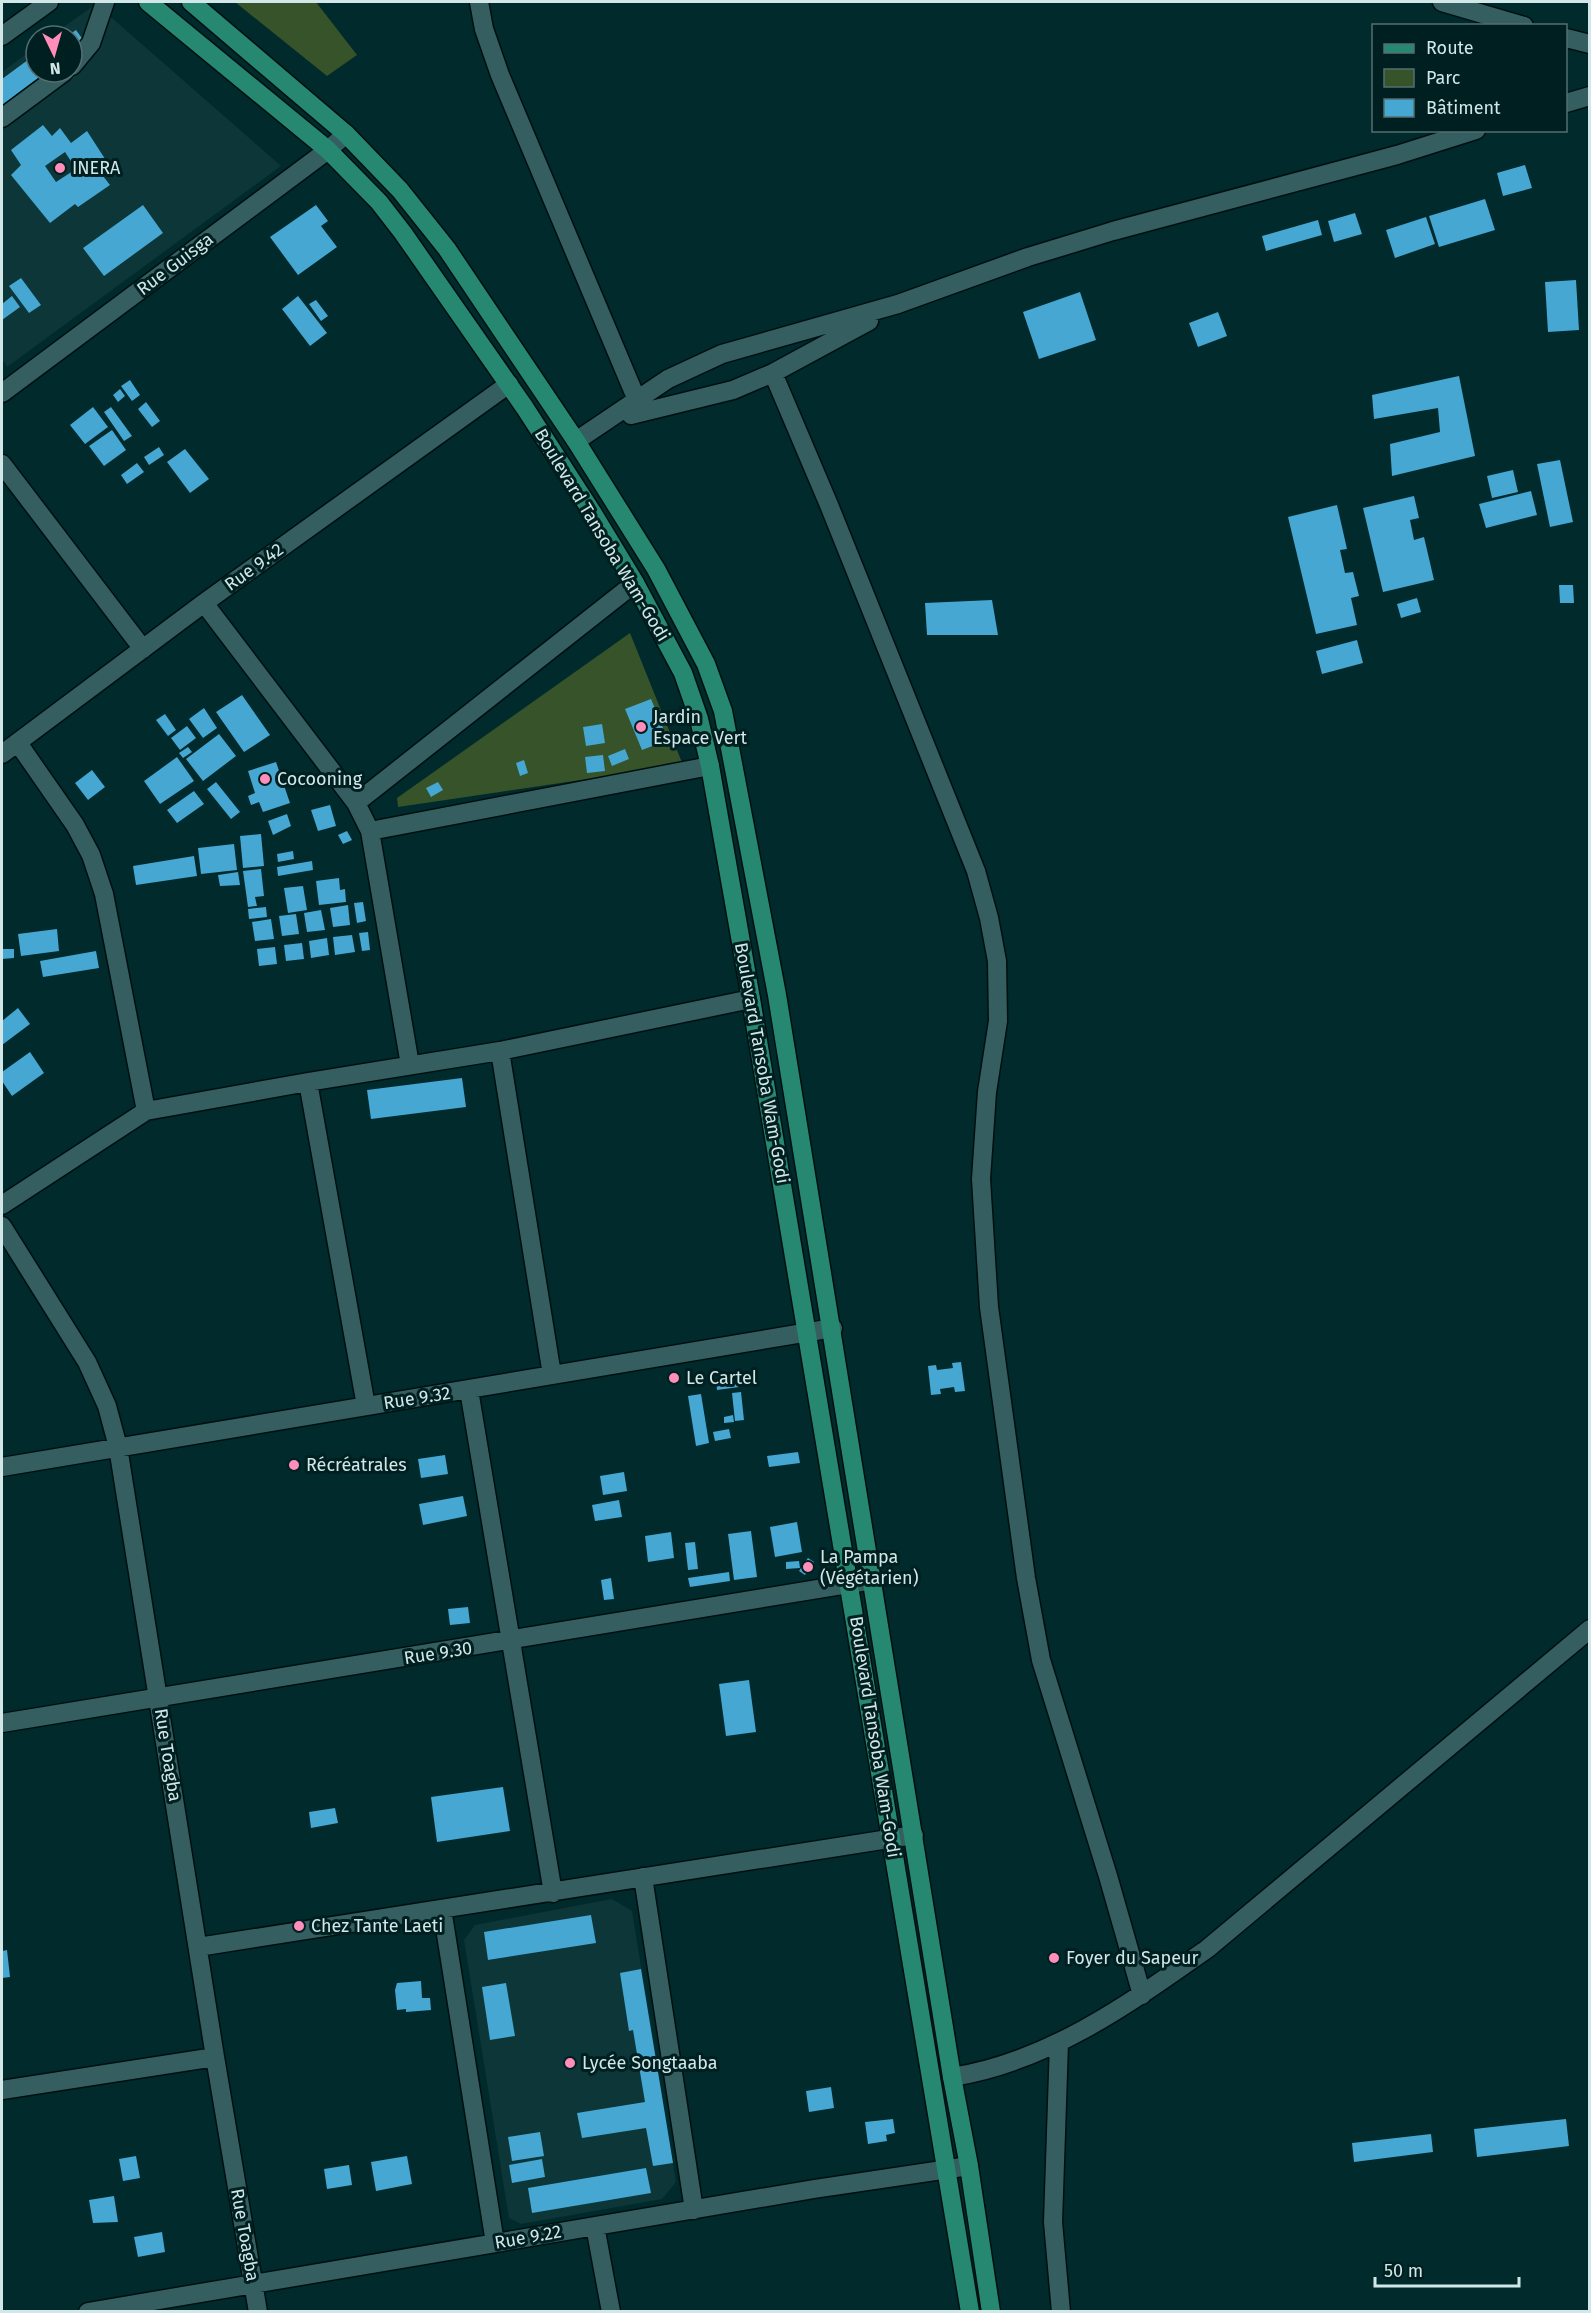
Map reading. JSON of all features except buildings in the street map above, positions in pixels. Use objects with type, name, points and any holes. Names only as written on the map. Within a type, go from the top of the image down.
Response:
[{"type":"main road","name":"Boulevard Tansoba Wam-Godi","points":[[148,2],[328,150],[379,202],[509,384],[635,584],[683,673],[699,719],[710,766],[751,999],[970,2312]]},
{"type":"main road","name":"Boulevard Tansoba Wam-Godi","points":[[191,2],[346,134],[400,190],[447,249],[576,441],[656,569],[706,664],[723,711],[777,995],[833,1328],[991,2312]]},
{"type":"street","points":[[2,36],[49,2]]},
{"type":"street","points":[[84,52],[91,44],[105,2]]},
{"type":"street","points":[[479,2],[484,28],[500,75],[640,405]]},
{"type":"street","points":[[1442,2],[1517,24]]},
{"type":"street","points":[[1567,38],[1590,45]]},
{"type":"street","points":[[2,118],[48,84]]},
{"type":"street","points":[[1567,104],[1590,96]]},
{"type":"street","points":[[640,405],[668,378],[722,354],[898,304],[1028,256],[1397,155],[1470,132]]},
{"type":"street","name":"Rue Guisga","points":[[2,390],[328,150],[346,134]]},
{"type":"street","points":[[576,441],[607,421],[640,405],[733,390],[773,373],[898,304]]},
{"type":"street","points":[[773,373],[829,505],[976,871],[989,918],[997,961],[998,1021],[987,1092],[981,1179],[989,1307],[1026,1578],[1041,1660],[1142,1995]]},
{"type":"street","name":"Rue 9.42","points":[[2,754],[204,603],[509,384]]},
{"type":"street","points":[[2,464],[143,649]]},
{"type":"street","points":[[356,803],[635,584]]},
{"type":"street","points":[[204,603],[356,803],[370,831],[410,1065]]},
{"type":"street","points":[[18,743],[75,825],[91,855],[104,894],[146,1111]]},
{"type":"street","points":[[370,831],[710,766]]},
{"type":"street","points":[[2,1205],[146,1111],[308,1082],[500,1052],[751,999]]},
{"type":"street","points":[[500,1052],[552,1375]]},
{"type":"street","points":[[308,1082],[366,1406]]},
{"type":"street","name":"Rue Toagba","points":[[2,1227],[87,1362],[107,1406],[118,1447],[258,2312]]},
{"type":"street","name":"Rue 9.32","points":[[2,1467],[833,1328]]},
{"type":"street","points":[[469,1390],[553,1893]]},
{"type":"street","name":"Rue 9.30","points":[[2,1723],[873,1580]]},
{"type":"street","points":[[952,2077],[985,2072],[1059,2043],[1142,1995],[1207,1949],[1590,1629]]},
{"type":"street","points":[[198,1947],[914,1835]]},
{"type":"street","points":[[643,1877],[694,2210]]},
{"type":"street","points":[[442,1909],[495,2243]]},
{"type":"street","points":[[1059,2043],[1053,2222],[1061,2312]]},
{"type":"street","points":[[2,2090],[215,2057]]},
{"type":"street","name":"Rue 9.22","points":[[88,2312],[595,2226],[945,2168],[969,2166]]},
{"type":"street","points":[[595,2226],[611,2312]]},
{"type":"shaded area","points":[[96,4],[281,166],[7,367],[2,359],[2,72],[24,56],[24,84],[84,84],[84,24],[68,24]]},
{"type":"shaded area","name":"Lycée Songtaaba","points":[[612,1899],[632,1911],[676,2182],[662,2199],[521,2224],[509,2218],[464,1940],[475,1925]]},
{"type":"green space","points":[[235,2],[316,2],[357,55],[327,76]]},
{"type":"green space","points":[[630,633],[683,765],[398,807],[397,798]]},
{"type":"place","name":"INERA","points":[[60,168]]},
{"type":"place","name":"Jardin Espace Vert","points":[[641,727]]},
{"type":"place","name":"Cocooning","points":[[265,779]]},
{"type":"place","name":"Le Cartel","points":[[674,1378]]},
{"type":"place","name":"Récréatrales","points":[[294,1465]]},
{"type":"place","name":"La Pampa (Végétarien)","points":[[808,1567]]},
{"type":"place","name":"Chez Tante Laeti","points":[[299,1926]]},
{"type":"place","name":"Foyer du Sapeur","points":[[1054,1958]]},
{"type":"place","name":"Lycée Songtaaba","points":[[570,2063]]}]
